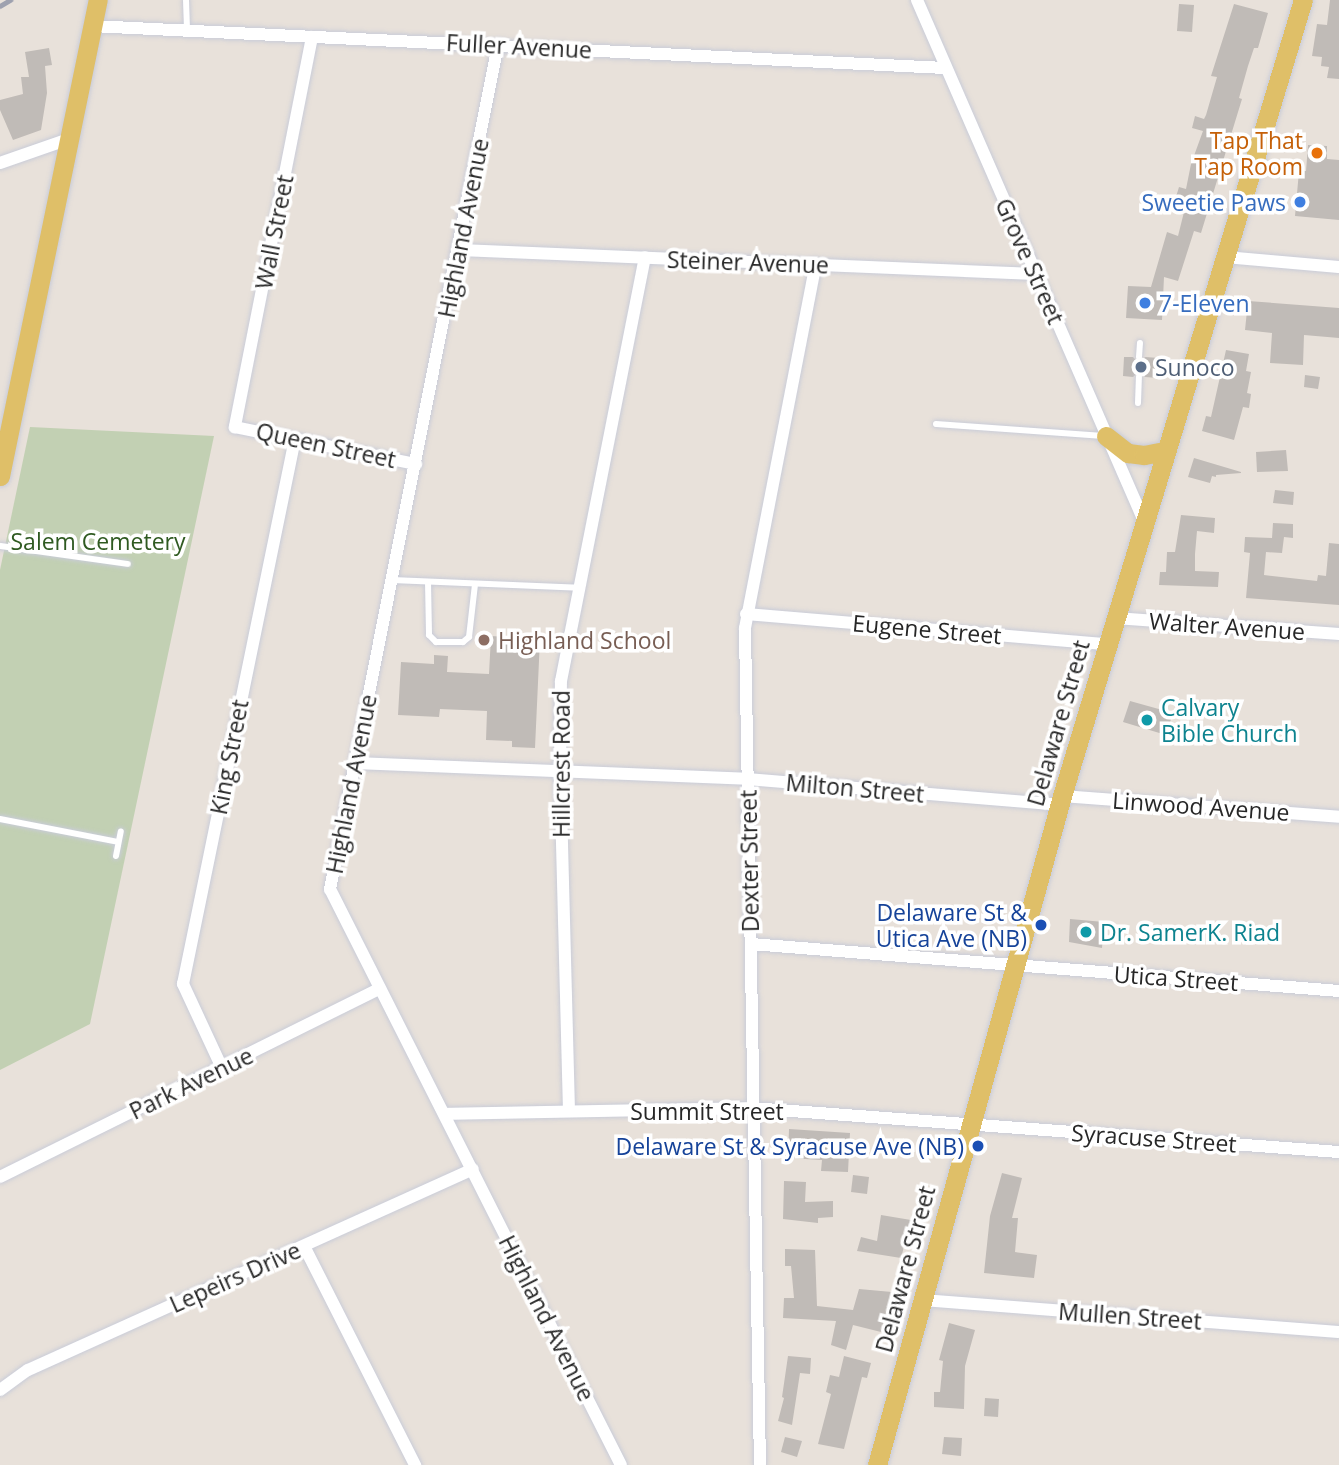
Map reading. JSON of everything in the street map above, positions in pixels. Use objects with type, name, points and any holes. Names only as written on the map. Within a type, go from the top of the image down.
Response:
[{"type":"main road","points":[[0,476],[97,0]]},
{"type":"main road","name":"Delaware Street","points":[[877,1465],[1013,965],[1165,451],[1303,0]]},
{"type":"main road","points":[[1106,436],[1128,453],[1144,455],[1165,451]]},
{"type":"street","name":"Grove Street","points":[[917,0],[1144,521]]},
{"type":"street","name":"Fuller Avenue","points":[[92,26],[946,68]]},
{"type":"street","name":"Wall Street","points":[[235,427],[312,37]]},
{"type":"street","name":"Highland Avenue","points":[[498,45],[460,250],[330,889],[621,1465]]},
{"type":"street","points":[[0,163],[69,139]]},
{"type":"street","name":"Steiner Avenue","points":[[460,250],[1036,274]]},
{"type":"street","name":"Hillcrest Road","points":[[569,1111],[560,771],[561,681],[645,257]]},
{"type":"street","points":[[1225,257],[1339,267]]},
{"type":"street","name":"Dexter Street","points":[[760,1465],[752,1108],[746,614],[816,264]]},
{"type":"street","name":"Queen Street","points":[[235,427],[416,464]]},
{"type":"street","name":"King Street","points":[[222,1068],[183,984],[295,439]]},
{"type":"street","name":"Eugene Street","points":[[746,614],[1107,644]]},
{"type":"street","name":"Walter Avenue","points":[[1115,618],[1339,634]]},
{"type":"street","name":"Milton Street","points":[[355,763],[747,779],[1061,801]]},
{"type":"street","name":"Linwood Avenue","points":[[1061,801],[1339,817]]},
{"type":"street","name":"Utica Street","points":[[751,944],[1339,990]]},
{"type":"street","name":"Park Avenue","points":[[0,1177],[380,988]]},
{"type":"street","name":"Summit Street","points":[[445,1114],[752,1108],[969,1124]]},
{"type":"street","name":"Syracuse Street","points":[[969,1124],[1339,1152]]},
{"type":"street","name":"Lepeirs Drive","points":[[0,1390],[28,1370],[473,1169]]},
{"type":"street","points":[[304,1246],[415,1465]]},
{"type":"street","name":"Mullen Street","points":[[922,1300],[1339,1332]]},
{"type":"lane","points":[[186,0],[187,30]]},
{"type":"lane","points":[[1139,357],[1140,343]]},
{"type":"lane","points":[[1138,403],[1139,377]]},
{"type":"lane","points":[[936,424],[1106,436]]},
{"type":"lane","points":[[0,546],[128,564]]},
{"type":"lane","points":[[392,580],[579,588]]},
{"type":"lane","points":[[428,582],[429,635],[436,642],[463,642],[469,637],[475,584]]},
{"type":"lane","points":[[0,819],[118,842]]},
{"type":"lane","points":[[116,856],[121,831]]},
{"type":"green space","name":"Salem Cemetery","points":[[30,427],[214,436],[90,1024],[0,1070],[0,570]]},
{"type":"building","points":[[1330,0],[1339,0],[1339,79],[1327,78],[1329,67],[1321,66],[1322,57],[1312,56],[1317,24],[1327,25]]},
{"type":"building","points":[[1179,4],[1194,5],[1192,32],[1177,31]]},
{"type":"building","points":[[1234,4],[1268,13],[1258,48],[1254,48],[1248,66],[1239,98],[1242,99],[1201,233],[1194,231],[1178,281],[1164,277],[1162,320],[1126,318],[1128,286],[1151,287],[1167,232],[1178,236],[1186,204],[1175,200],[1179,187],[1186,189],[1191,164],[1203,131],[1192,128],[1195,116],[1204,119],[1206,115],[1217,77],[1211,76]]},
{"type":"building","points":[[49,48],[52,65],[45,66],[47,93],[41,130],[13,140],[0,110],[0,100],[23,94],[21,77],[29,77],[25,52]]},
{"type":"building","points":[[1308,145],[1327,146],[1327,159],[1339,160],[1339,220],[1295,216],[1299,171],[1306,171]]},
{"type":"building","points":[[1248,301],[1339,308],[1339,338],[1304,335],[1303,365],[1270,363],[1272,333],[1245,330]]},
{"type":"building","points":[[1226,350],[1249,354],[1246,371],[1251,372],[1247,393],[1251,394],[1249,408],[1243,407],[1234,440],[1202,431],[1206,416],[1211,417]]},
{"type":"building","name":"Sunoco","points":[[1124,357],[1133,357],[1139,363],[1145,357],[1159,358],[1158,378],[1145,377],[1140,371],[1133,377],[1123,376]]},
{"type":"building","points":[[1305,375],[1320,377],[1318,389],[1304,387]]},
{"type":"building","points":[[1286,450],[1288,471],[1257,472],[1256,452]]},
{"type":"building","points":[[1194,458],[1241,473],[1212,476],[1210,483],[1188,477]]},
{"type":"building","points":[[1275,490],[1294,492],[1293,505],[1273,503]]},
{"type":"building","points":[[1181,515],[1215,518],[1214,533],[1197,531],[1195,571],[1219,572],[1218,587],[1159,585],[1160,572],[1166,572],[1167,552],[1175,552]]},
{"type":"building","points":[[1273,523],[1293,524],[1293,538],[1284,537],[1282,553],[1266,552],[1264,575],[1317,581],[1318,575],[1326,576],[1329,543],[1339,544],[1339,605],[1246,598],[1250,553],[1244,552],[1245,537],[1272,538]]},
{"type":"building","points":[[491,636],[540,639],[535,748],[512,747],[512,741],[486,740],[487,711],[440,709],[439,717],[398,715],[401,662],[434,664],[434,655],[448,656],[447,672],[489,674]]},
{"type":"building","name":"Calvary Bible Church","points":[[1130,701],[1173,713],[1166,735],[1123,722]]},
{"type":"building","name":"Dr. SamerK. Riad","points":[[1070,919],[1104,922],[1102,948],[1069,942]]},
{"type":"building","points":[[789,1129],[850,1133],[848,1172],[821,1171],[822,1160],[788,1158]]},
{"type":"building","points":[[1002,1173],[1022,1178],[1012,1218],[1018,1218],[1015,1252],[1037,1255],[1034,1278],[984,1273],[990,1216]]},
{"type":"building","points":[[853,1175],[869,1177],[867,1194],[851,1192]]},
{"type":"building","points":[[784,1181],[806,1182],[805,1202],[833,1201],[833,1217],[818,1218],[818,1223],[783,1219]]},
{"type":"building","points":[[881,1215],[911,1220],[901,1258],[857,1251],[861,1237],[877,1241]]},
{"type":"building","points":[[785,1249],[815,1250],[817,1306],[853,1310],[859,1289],[892,1292],[881,1332],[853,1325],[846,1350],[831,1345],[836,1321],[783,1318],[784,1298],[794,1298],[791,1266],[785,1266]]},
{"type":"building","points":[[949,1323],[975,1330],[965,1366],[964,1409],[934,1407],[934,1392],[940,1392],[943,1361],[939,1360]]},
{"type":"building","points":[[788,1356],[811,1358],[810,1374],[800,1373],[792,1425],[778,1421],[784,1398]]},
{"type":"building","points":[[844,1356],[871,1363],[867,1378],[862,1377],[844,1449],[818,1444],[831,1394],[826,1392],[830,1375],[839,1377]]},
{"type":"building","points":[[985,1398],[999,1399],[998,1417],[984,1416]]},
{"type":"building","points":[[785,1437],[802,1441],[797,1457],[781,1452]]},
{"type":"building","points":[[944,1437],[962,1438],[961,1456],[942,1454]]},
{"type":"railway","points":[[0,6],[10,0]]},
{"type":"place","name":"Tap That Tap Room","points":[[1317,153]]},
{"type":"place","name":"Sweetie Paws","points":[[1300,202]]},
{"type":"place","name":"7-Eleven","points":[[1145,303]]},
{"type":"place","name":"Sunoco","points":[[1141,367]]},
{"type":"place","name":"Highland School","points":[[484,640]]},
{"type":"place","name":"Calvary Bible Church","points":[[1147,720]]},
{"type":"place","name":"Delaware St & Utica Ave (NB)","points":[[1041,925]]},
{"type":"place","name":"Dr. SamerK. Riad","points":[[1086,932]]},
{"type":"place","name":"Delaware St & Syracuse Ave (NB)","points":[[978,1146]]}]
